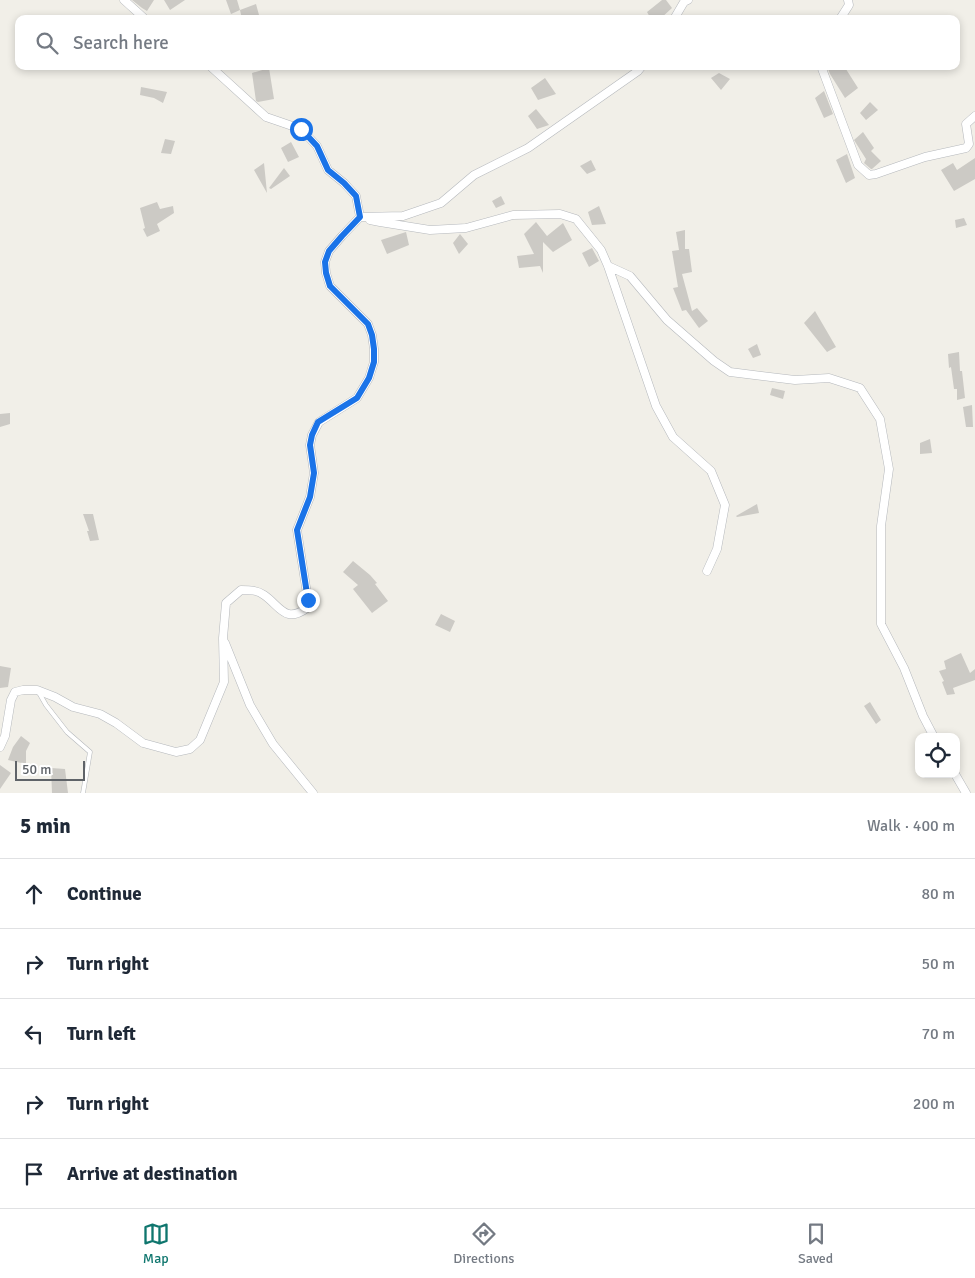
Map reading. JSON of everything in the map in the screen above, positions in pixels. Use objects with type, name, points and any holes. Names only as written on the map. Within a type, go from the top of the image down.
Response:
[{"type":"street","points":[[124,0],[141,15]]},
{"type":"street","points":[[676,15],[684,2],[688,0]]},
{"type":"street","points":[[842,15],[848,5],[848,0]]},
{"type":"street","points":[[214,70],[266,117],[301,129],[317,146],[328,170],[356,196],[360,217]]},
{"type":"street","points":[[0,747],[6,736],[11,700],[15,692],[22,690],[37,690],[73,707],[100,714],[143,743],[176,752],[190,749],[200,740],[224,682],[223,638],[226,602],[241,590],[255,590],[264,595],[282,612],[291,615],[300,613],[307,608],[308,600],[297,530],[310,497],[314,473],[310,445],[312,435],[318,422],[357,398],[369,378],[374,362],[372,335],[368,324],[330,286],[325,262],[329,251],[360,217],[403,216],[441,203],[474,174],[528,148],[639,70]]},
{"type":"street","points":[[822,70],[858,165],[868,175],[876,174],[925,156],[966,148],[969,144],[966,124],[975,116]]},
{"type":"street","points":[[360,217],[430,230],[466,228],[512,215],[560,214],[576,218],[601,250],[608,266],[656,406],[673,437],[712,471],[724,505],[717,549],[707,571]]},
{"type":"street","points":[[608,266],[630,276],[667,320],[730,372],[796,380],[829,378],[860,388],[880,419],[889,469],[881,526],[881,624],[904,668],[932,733]]},
{"type":"street","points":[[223,638],[250,705],[273,744],[313,793]]},
{"type":"street","points":[[957,778],[966,793]]},
{"type":"lane","points":[[37,690],[67,732],[90,752],[83,793]]},
{"type":"building","points":[[132,0],[154,0],[147,11]]},
{"type":"building","points":[[164,0],[185,0],[170,10]]},
{"type":"building","points":[[226,0],[237,0],[240,10],[231,14]]},
{"type":"building","points":[[662,0],[666,0],[672,8],[664,15],[649,15],[647,12]]},
{"type":"building","points":[[256,4],[259,15],[241,15],[240,10]]},
{"type":"building","points":[[269,70],[274,99],[256,101],[252,73]]},
{"type":"building","points":[[828,70],[847,70],[858,88],[845,98]]},
{"type":"building","points":[[719,73],[730,79],[721,90],[711,78]]},
{"type":"building","points":[[545,78],[556,94],[538,100],[531,88]]},
{"type":"building","points":[[141,87],[167,92],[163,103],[154,98],[140,95]]},
{"type":"building","points":[[824,91],[833,114],[824,118],[815,98]]},
{"type":"building","points":[[870,102],[878,110],[866,120],[860,113]]},
{"type":"building","points":[[536,109],[549,125],[537,129],[528,116]]},
{"type":"building","points":[[863,132],[874,148],[871,151],[881,161],[872,169],[864,163],[866,159],[854,140]]},
{"type":"building","points":[[165,139],[175,141],[171,154],[161,153]]},
{"type":"building","points":[[291,142],[299,157],[288,162],[281,148]]},
{"type":"building","points":[[847,154],[855,178],[846,183],[836,160]]},
{"type":"building","points":[[975,158],[975,179],[954,191],[941,170],[953,163],[957,170]]},
{"type":"building","points":[[591,160],[596,170],[587,174],[580,166]]},
{"type":"building","points":[[264,163],[267,193],[254,170]]},
{"type":"building","points":[[284,168],[290,176],[271,189],[269,188]]},
{"type":"building","points":[[501,196],[505,204],[496,208],[492,201]]},
{"type":"building","points":[[157,202],[160,209],[173,206],[174,213],[157,224],[160,231],[147,237],[143,229],[145,228],[140,208]]},
{"type":"building","points":[[599,206],[606,224],[592,225],[588,212]]},
{"type":"building","points":[[964,218],[967,225],[956,228],[955,220]]},
{"type":"building","points":[[536,222],[547,236],[563,223],[572,240],[553,252],[543,242],[543,273],[540,266],[519,268],[517,256],[534,254],[524,234]]},
{"type":"building","points":[[685,230],[685,249],[689,249],[692,272],[682,274],[692,311],[697,308],[708,321],[699,328],[686,310],[682,311],[673,288],[678,287],[672,251],[679,250],[676,232]]},
{"type":"building","points":[[406,232],[409,245],[387,254],[381,240]]},
{"type":"building","points":[[460,234],[468,244],[459,254],[453,243]]},
{"type":"building","points":[[592,248],[599,261],[589,267],[582,253]]},
{"type":"building","points":[[815,311],[836,347],[827,352],[804,323]]},
{"type":"building","points":[[757,344],[761,355],[753,358],[748,349]]},
{"type":"building","points":[[959,352],[965,398],[957,400],[957,389],[954,389],[948,354]]},
{"type":"building","points":[[772,388],[785,391],[783,399],[770,395]]},
{"type":"building","points":[[972,405],[973,427],[966,427],[963,407]]},
{"type":"building","points":[[10,413],[10,424],[0,427],[0,414]]},
{"type":"building","points":[[930,439],[932,453],[920,454],[920,443]]},
{"type":"building","points":[[757,504],[759,513],[736,516]]},
{"type":"building","points":[[83,514],[93,514],[99,540],[90,541],[87,531],[89,531]]},
{"type":"building","points":[[353,561],[377,583],[375,584],[388,601],[372,613],[353,589],[358,585],[343,572]]},
{"type":"building","points":[[441,614],[455,621],[450,632],[435,625]]},
{"type":"building","points":[[961,653],[970,673],[975,669],[975,680],[953,688],[955,694],[947,695],[942,682],[944,681],[939,671],[946,669],[944,661]]},
{"type":"building","points":[[0,666],[11,668],[8,687],[0,688]]},
{"type":"building","points":[[870,702],[881,720],[876,724],[864,706]]},
{"type":"building","points":[[21,736],[30,743],[26,751],[26,764],[8,760],[13,747]]},
{"type":"building","points":[[0,765],[11,773],[0,789]]},
{"type":"building","points":[[51,768],[65,769],[68,793],[52,793]]},
{"type":"route","points":[[301,129],[317,146],[328,170],[356,196],[360,217],[329,251],[325,262],[326,273],[330,286],[368,324],[374,349],[374,362],[369,378],[357,398],[318,422],[312,435],[310,445],[314,473],[310,497],[297,530],[308,600]]}]
